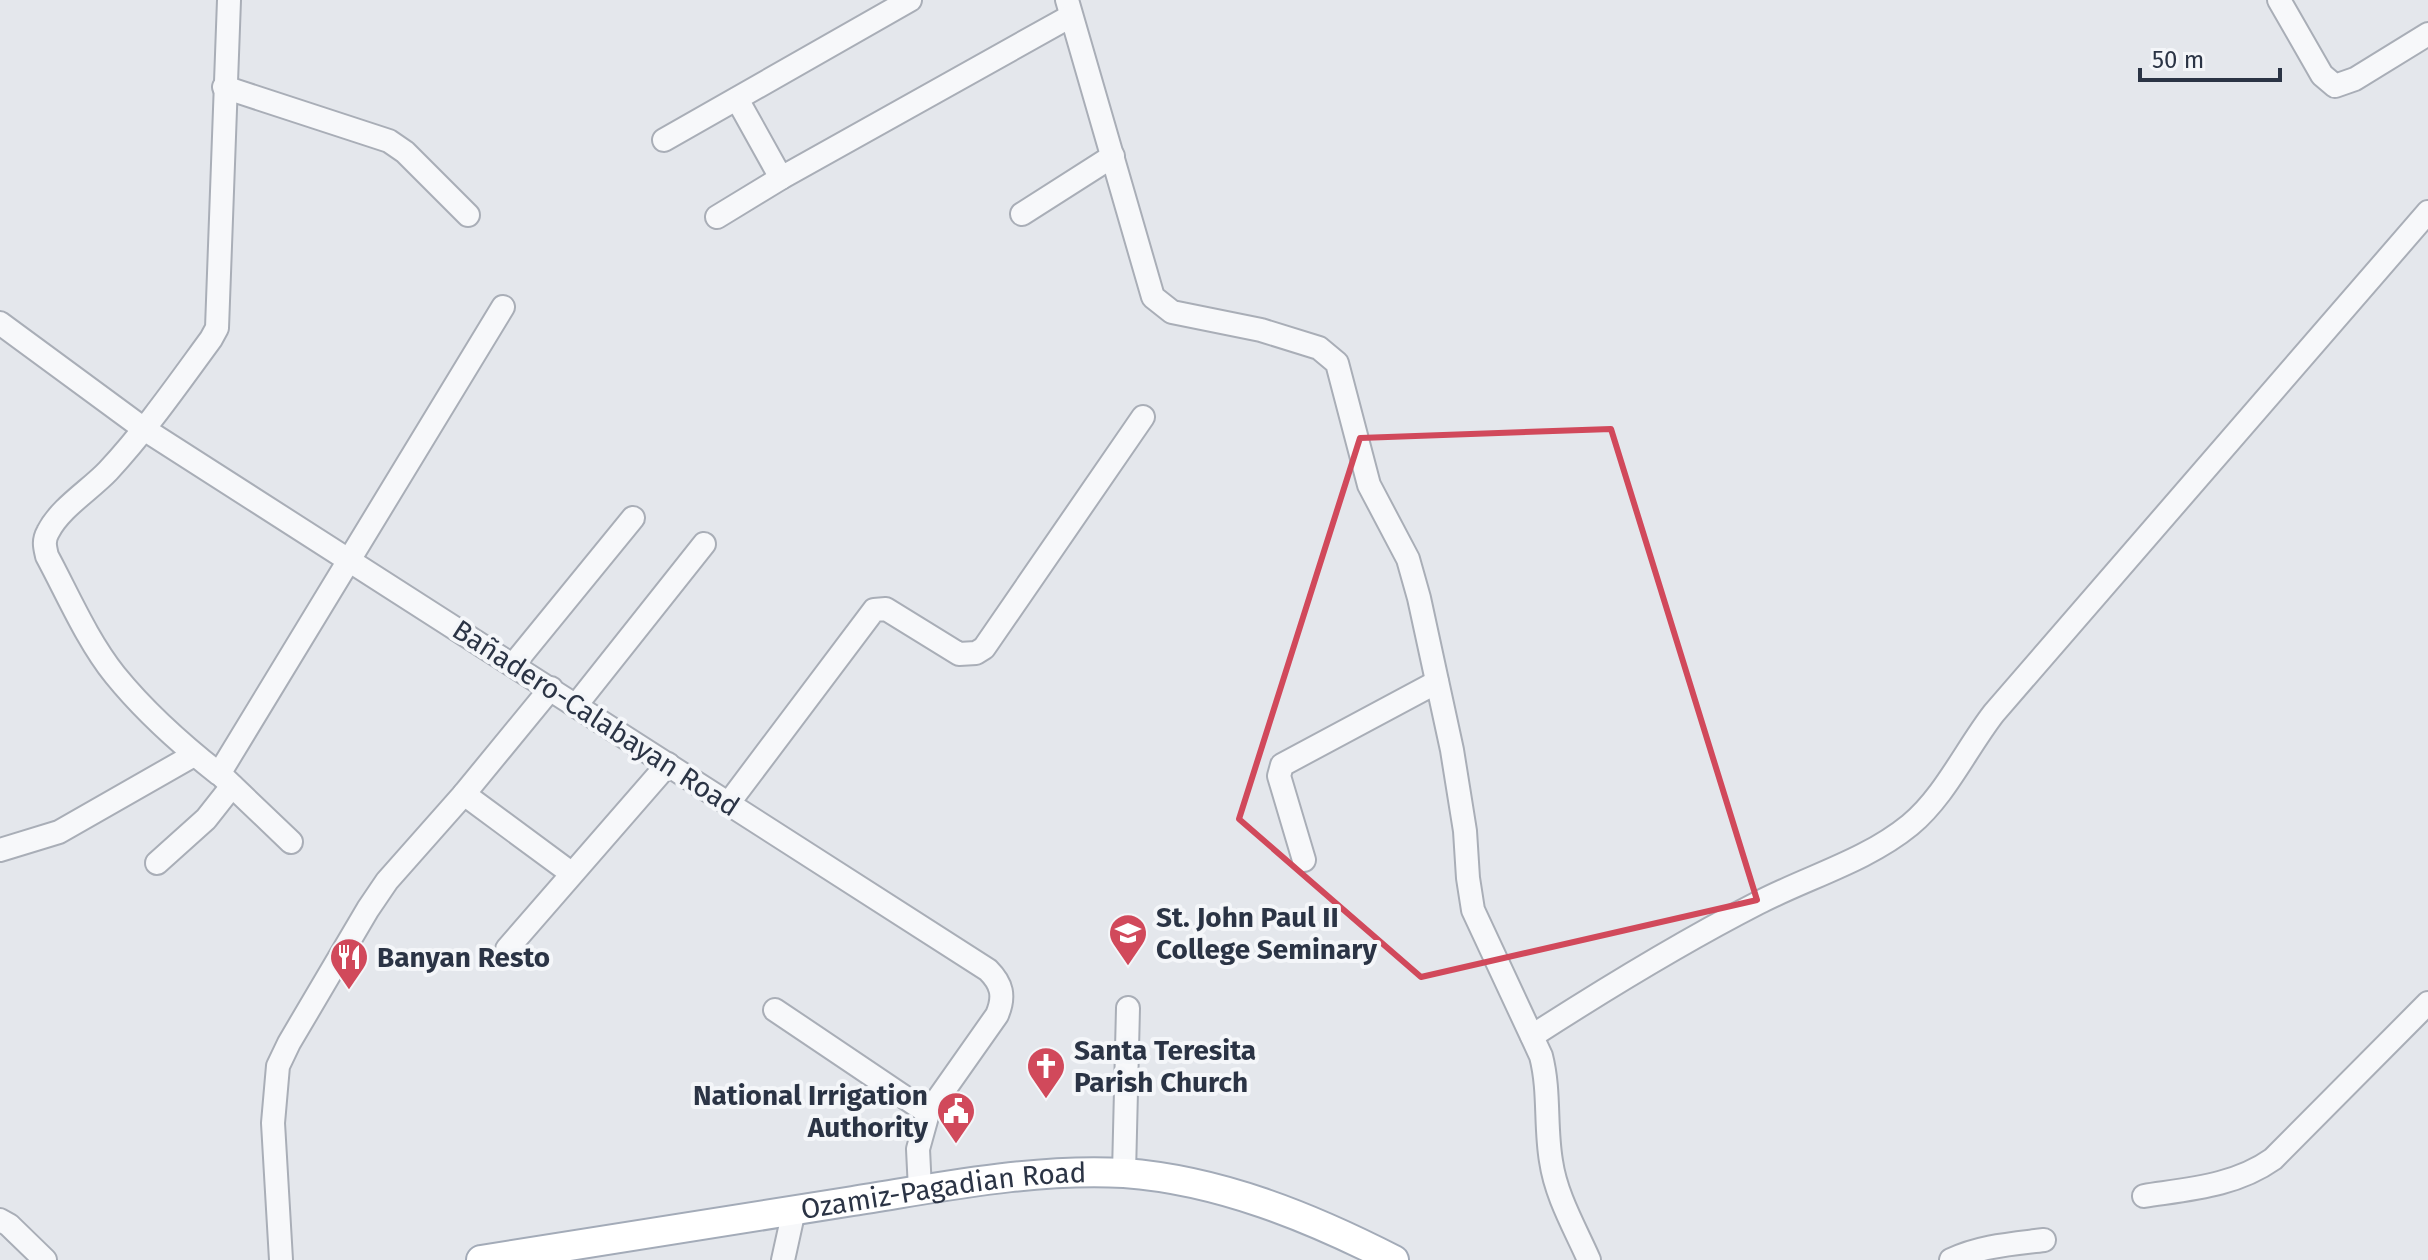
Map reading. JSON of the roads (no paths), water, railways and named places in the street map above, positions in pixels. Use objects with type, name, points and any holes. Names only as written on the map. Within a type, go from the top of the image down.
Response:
[{"type":"main road","name":"Ozamiz-Pagadian Road","points":[[481,1260],[920,1190],[1053,1173],[1124,1173],[1210,1188],[1259,1202],[1311,1220],[1394,1260]]},
{"type":"street","points":[[229,0],[217,328],[144,429],[108,471],[57,519],[44,542],[54,569],[114,674],[194,755],[226,780],[291,842]]},
{"type":"street","points":[[664,140],[910,0]]},
{"type":"street","points":[[2279,0],[2322,75],[2335,86],[2355,79],[2428,34]]},
{"type":"street","points":[[717,217],[1069,8],[1149,288],[1161,306],[1172,312],[1261,330],[1319,348],[1337,363],[1369,485],[1408,559],[1459,792],[1473,910],[1532,1036],[1547,1077],[1551,1161],[1556,1183],[1589,1260]]},
{"type":"street","points":[[224,87],[389,141],[405,152],[468,215]]},
{"type":"street","points":[[737,99],[781,178]]},
{"type":"street","points":[[1022,214],[1113,156]]},
{"type":"street","points":[[1532,1036],[1603,991],[1758,903],[1883,844],[1911,824],[1934,800],[1994,713],[2428,212]]},
{"type":"street","points":[[157,863],[206,819],[351,561],[503,307]]},
{"type":"street","name":"Bañadero-Calabayan Road","points":[[0,323],[144,429],[988,970],[999,981],[1002,1004],[928,1113],[918,1149],[920,1190]]},
{"type":"street","points":[[728,804],[874,610],[886,609],[959,654],[976,653],[984,648],[1143,417]]},
{"type":"street","points":[[513,665],[633,518]]},
{"type":"street","points":[[577,704],[704,544]]},
{"type":"street","points":[[1304,860],[1279,776],[1282,765],[1437,682]]},
{"type":"street","points":[[281,1260],[273,1123],[278,1066],[374,900],[551,688]]},
{"type":"street","points":[[0,850],[59,832],[194,755]]},
{"type":"street","points":[[507,949],[668,764]]},
{"type":"street","points":[[464,794],[571,873]]},
{"type":"street","points":[[2144,1196],[2212,1185],[2254,1173],[2273,1159],[2427,1006]]},
{"type":"street","points":[[1124,1173],[1128,1008]]},
{"type":"street","points":[[775,1010],[928,1113]]},
{"type":"street","points":[[783,1260],[794,1210]]},
{"type":"street","points":[[0,1220],[45,1260]]},
{"type":"street","points":[[1951,1260],[1967,1252],[1994,1246],[2044,1240]]},
{"type":"place","name":"St. John Paul II College Seminary","points":[[1128,967]]},
{"type":"place","name":"Banyan Resto","points":[[349,991]]},
{"type":"place","name":"Santa Teresita Parish Church","points":[[1046,1100]]},
{"type":"place","name":"National Irrigation Authority","points":[[956,1145]]}]
